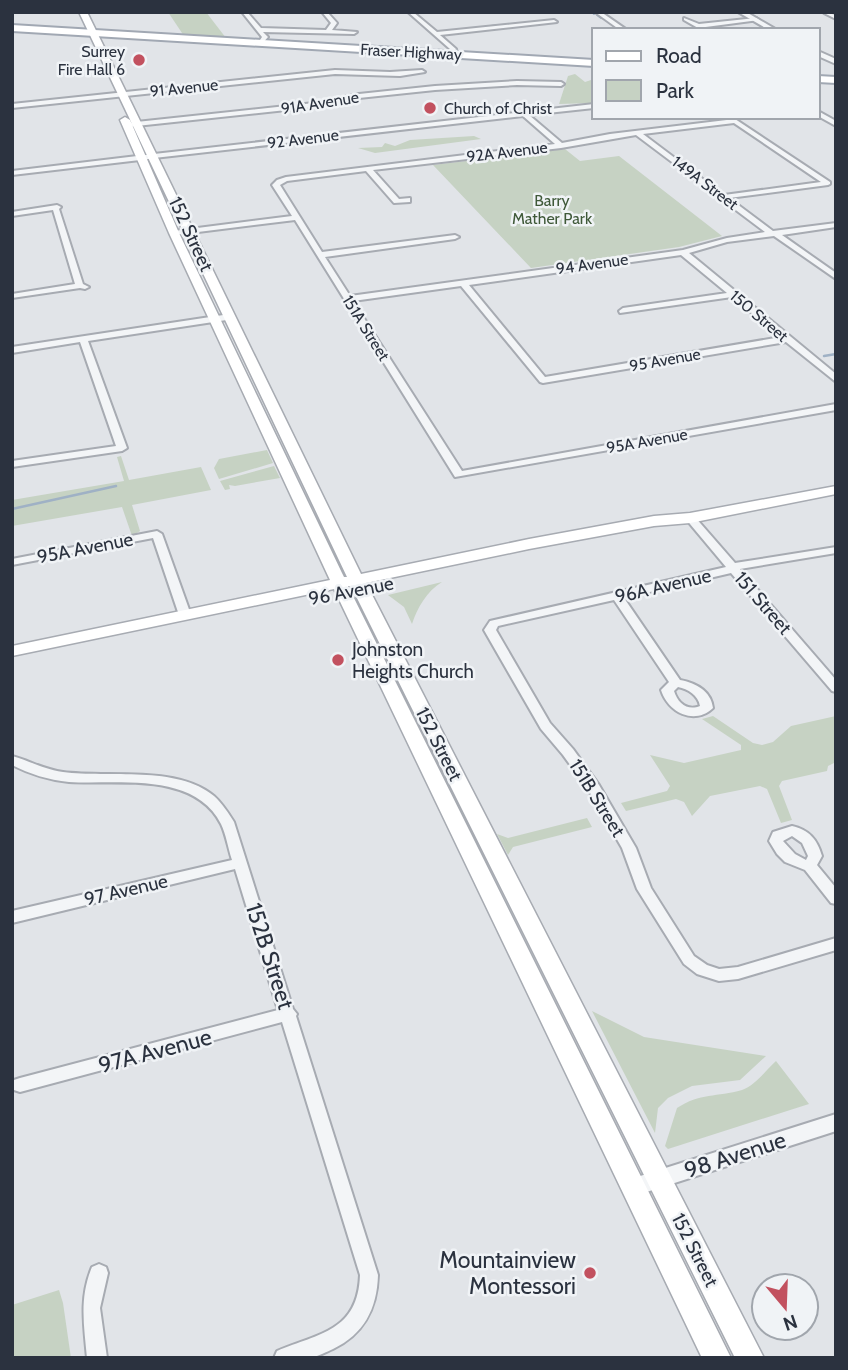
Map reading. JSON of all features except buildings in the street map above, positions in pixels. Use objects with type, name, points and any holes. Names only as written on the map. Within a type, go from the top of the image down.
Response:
[{"type":"main road","name":"152 Street","points":[[72,12],[88,33],[132,125],[154,156],[190,231],[286,470],[350,586],[750,1358]]},
{"type":"main road","name":"152 Street","points":[[83,12],[88,33],[104,66]]},
{"type":"main road","name":"Fraser Highway","points":[[16,29],[592,63]]},
{"type":"main road","name":"Fraser Highway","points":[[16,29],[60,30],[154,39],[228,41]]},
{"type":"main road","name":"152 Street","points":[[132,125],[140,158],[174,233],[223,318],[305,473],[350,586],[716,1358]]},
{"type":"main road","points":[[286,470],[305,473]]},
{"type":"main road","name":"96 Avenue","points":[[12,662],[654,521],[690,518],[836,490]]},
{"type":"main road","name":"96 Avenue","points":[[12,651],[185,614],[350,586]]},
{"type":"street","points":[[244,12],[265,38],[261,43]]},
{"type":"street","points":[[324,12],[334,23],[328,31]]},
{"type":"street","points":[[411,13],[424,12]]},
{"type":"street","points":[[597,12],[621,28]]},
{"type":"street","points":[[741,12],[770,28]]},
{"type":"street","points":[[826,12],[836,17]]},
{"type":"street","points":[[411,13],[453,49],[450,55]]},
{"type":"street","points":[[686,19],[698,26],[756,20]]},
{"type":"street","points":[[435,34],[554,22]]},
{"type":"street","points":[[258,30],[354,32]]},
{"type":"street","points":[[820,54],[836,62]]},
{"type":"street","name":"91 Avenue","points":[[12,106],[358,69],[398,76],[422,72]]},
{"type":"street","points":[[398,76],[410,91]]},
{"type":"street","name":"91A Avenue","points":[[132,125],[319,105],[355,97],[410,91],[514,83],[561,84]]},
{"type":"street","name":"92 Avenue","points":[[12,173],[592,106]]},
{"type":"street","points":[[524,114],[561,145]]},
{"type":"street","points":[[820,114],[836,124]]},
{"type":"street","name":"92A Avenue","points":[[279,181],[736,121],[828,183],[723,197]]},
{"type":"street","name":"149A Street","points":[[639,133],[836,277]]},
{"type":"street","points":[[368,169],[397,201],[407,200]]},
{"type":"street","name":"151A Street","points":[[279,181],[276,185],[459,475]]},
{"type":"street","points":[[12,214],[56,208],[83,287],[12,296]]},
{"type":"street","points":[[174,233],[297,218]]},
{"type":"street","name":"94 Avenue","points":[[348,299],[683,251],[727,240],[836,225]]},
{"type":"street","points":[[320,255],[455,237]]},
{"type":"street","name":"150 Street","points":[[683,251],[836,379]]},
{"type":"street","name":"95 Avenue","points":[[463,283],[543,380],[788,339]]},
{"type":"street","points":[[623,311],[733,294]]},
{"type":"street","points":[[12,350],[223,318]]},
{"type":"street","points":[[12,464],[122,448],[83,339]]},
{"type":"street","name":"95A Avenue","points":[[459,475],[836,407]]},
{"type":"street","name":"151 Street","points":[[690,518],[836,688]]},
{"type":"street","name":"95A Avenue","points":[[12,562],[157,534],[185,614]]},
{"type":"street","name":"96A Avenue","points":[[491,626],[528,614],[618,597],[743,564],[836,550]]},
{"type":"street","points":[[618,597],[676,683]]},
{"type":"street","name":"151B Street","points":[[491,626],[492,635],[545,726],[587,778],[629,848],[644,889],[680,949],[702,970],[719,975],[738,973],[836,944]]},
{"type":"street","name":"152B Street","points":[[15,766],[63,777],[164,781],[198,792],[224,816],[367,1264],[369,1289],[362,1313]]},
{"type":"street","name":"97 Avenue","points":[[12,917],[240,863]]},
{"type":"street","points":[[810,866],[836,899]]},
{"type":"street","name":"97A Avenue","points":[[20,1085],[289,1014]]},
{"type":"street","name":"98 Avenue","points":[[634,1187],[836,1122]]},
{"type":"street","points":[[97,1358],[92,1308],[99,1273]]},
{"type":"street","points":[[284,1358],[339,1337],[362,1313]]},
{"type":"green space","points":[[168,12],[206,12],[226,38],[184,36]]},
{"type":"green space","points":[[575,74],[585,82],[592,80],[592,103],[559,104],[568,76]]},
{"type":"green space","points":[[474,136],[481,139],[375,153],[358,148],[382,147],[385,143],[395,146],[410,140]]},
{"type":"green space","name":"Barry Mather Park","points":[[565,149],[580,161],[619,156],[722,236],[679,247],[531,268],[433,165]]},
{"type":"green space","points":[[267,450],[273,463],[219,479],[214,468],[219,459]]},
{"type":"green space","points":[[121,456],[129,480],[201,467],[211,490],[132,505],[140,531],[132,536],[122,507],[12,526],[12,500],[124,481],[117,457]]},
{"type":"green space","points":[[274,466],[280,478],[229,485],[230,489],[225,490],[220,481]]},
{"type":"green space","points":[[442,582],[423,600],[412,624],[404,607],[388,595]]},
{"type":"green space","points":[[713,716],[753,743],[762,745],[773,742],[791,726],[836,716],[836,762],[828,766],[827,771],[782,781],[779,786],[792,820],[781,823],[767,789],[760,786],[710,796],[692,816],[684,802],[676,799],[626,811],[621,803],[667,791],[670,786],[650,755],[684,763],[741,750],[741,745],[702,719]]},
{"type":"green space","points":[[587,818],[592,827],[513,847],[508,855],[497,834],[508,838]]},
{"type":"green space","points":[[592,1011],[644,1037],[766,1056],[740,1080],[692,1086],[668,1098],[658,1108],[655,1133]]},
{"type":"green space","points":[[776,1061],[809,1104],[668,1149],[665,1146],[677,1108],[701,1098],[747,1088]]},
{"type":"green space","points":[[59,1290],[71,1358],[12,1358],[12,1305]]},
{"type":"waterway","points":[[597,15],[601,18]]},
{"type":"waterway","points":[[491,26],[499,25]]},
{"type":"waterway","points":[[824,356],[836,354]]},
{"type":"waterway","points":[[12,509],[116,486]]},
{"type":"place","name":"Surrey Fire Hall 6","points":[[139,60]]},
{"type":"place","name":"Church of Christ","points":[[430,108]]},
{"type":"place","name":"Johnston Heights Church","points":[[338,660]]},
{"type":"place","name":"Mountainview Montessori","points":[[590,1273]]}]
